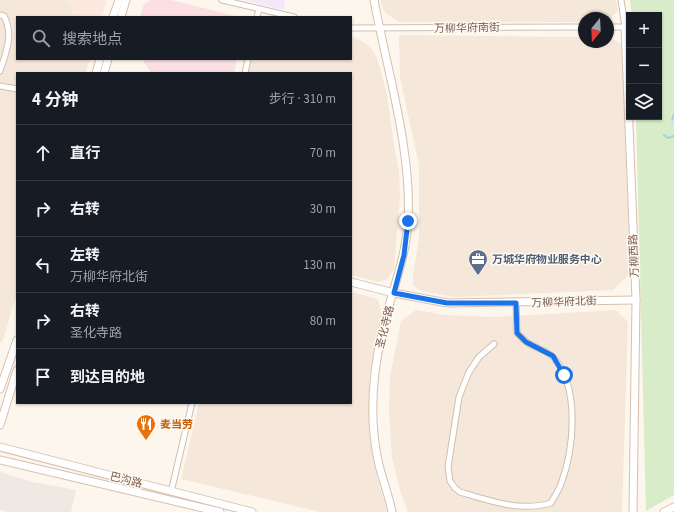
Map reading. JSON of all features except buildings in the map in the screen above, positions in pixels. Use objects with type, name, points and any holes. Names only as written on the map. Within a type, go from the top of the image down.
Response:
[{"type":"street","points":[[113,16],[119,0]]},
{"type":"street","points":[[121,16],[126,0]]},
{"type":"street","points":[[222,0],[290,16]]},
{"type":"street","name":"圣化寺路","points":[[374,0],[396,108],[408,189],[408,221],[404,255],[382,332],[375,371],[373,404],[379,465],[392,512]]},
{"type":"street","name":"万柳西路","points":[[621,0],[625,27],[636,300],[633,512]]},
{"type":"street","points":[[257,16],[259,9]]},
{"type":"street","points":[[0,15],[4,16],[10,33],[8,48],[0,71]]},
{"type":"street","name":"万柳华府南街","points":[[352,28],[578,27]]},
{"type":"street","points":[[614,27],[625,27]]},
{"type":"street","points":[[96,72],[100,60]]},
{"type":"street","points":[[104,72],[108,60]]},
{"type":"street","points":[[245,72],[248,60]]},
{"type":"street","points":[[0,86],[16,89]]},
{"type":"street","name":"万柳华府北街","points":[[352,282],[394,293],[447,303],[636,300]]},
{"type":"street","points":[[494,344],[479,357],[469,372],[460,397],[448,467],[450,481],[454,488],[460,492],[507,505],[538,507],[551,503],[561,485],[569,456],[572,432],[570,394],[564,375],[553,356],[526,342],[517,333],[516,303]]},
{"type":"street","points":[[0,389],[16,343]]},
{"type":"street","points":[[0,425],[16,373]]},
{"type":"street","points":[[171,492],[192,404]]},
{"type":"street","name":"巴沟路","points":[[0,447],[252,512]]},
{"type":"street","name":"巴沟路","points":[[0,460],[220,512]]},
{"type":"street","points":[[664,512],[674,507]]},
{"type":"shaded area","points":[[0,0],[66,0],[73,4],[70,11],[82,16],[16,16],[16,60],[90,60],[85,72],[16,72],[16,296],[2,343],[0,342]]},
{"type":"shaded area","points":[[66,0],[107,0],[102,16],[82,16],[69,11],[73,4]]},
{"type":"shaded area","points":[[151,0],[171,0],[236,16],[140,16],[144,4]]},
{"type":"shaded area","points":[[243,0],[285,0],[284,10]]},
{"type":"shaded area","points":[[380,0],[616,0],[618,10],[614,15],[614,12],[578,12],[578,22],[399,22],[385,13]]},
{"type":"shaded area","points":[[399,35],[578,37],[578,48],[614,48],[614,39],[622,45],[630,274],[613,290],[455,297],[421,291],[413,285],[413,275],[419,238],[419,165],[400,78]]},
{"type":"shaded area","points":[[352,36],[362,41],[372,49],[377,58],[387,94],[399,171],[400,197],[394,269],[387,279],[379,282],[352,275],[352,72],[248,72],[251,60],[352,60]]},
{"type":"shaded area","points":[[143,60],[237,60],[234,72],[150,72]]},
{"type":"shaded area","points":[[352,292],[378,299],[382,315],[369,380],[370,438],[378,481],[388,512],[320,512],[181,479],[199,404],[352,404]]},
{"type":"shaded area","points":[[416,310],[445,315],[494,317],[616,310],[628,322],[622,512],[408,512],[401,494],[392,457],[389,410],[390,377],[401,321]]},
{"type":"shaded area","points":[[0,472],[32,482],[76,490],[71,512],[7,512],[0,510]]},
{"type":"green space","points":[[630,0],[674,0],[674,495],[646,511],[636,120],[662,120],[662,12],[632,12]]},
{"type":"waterway","points":[[672,120],[674,114]]},
{"type":"waterway","points":[[664,135],[668,138],[674,136]]},
{"type":"place","name":"万城华府物业服务中心","points":[[478,276]]},
{"type":"place","name":"麦当劳","points":[[146,441]]},
{"type":"route","points":[[408,221],[404,255],[394,293],[447,303],[516,303],[517,333],[526,342],[553,356],[564,375]]}]
